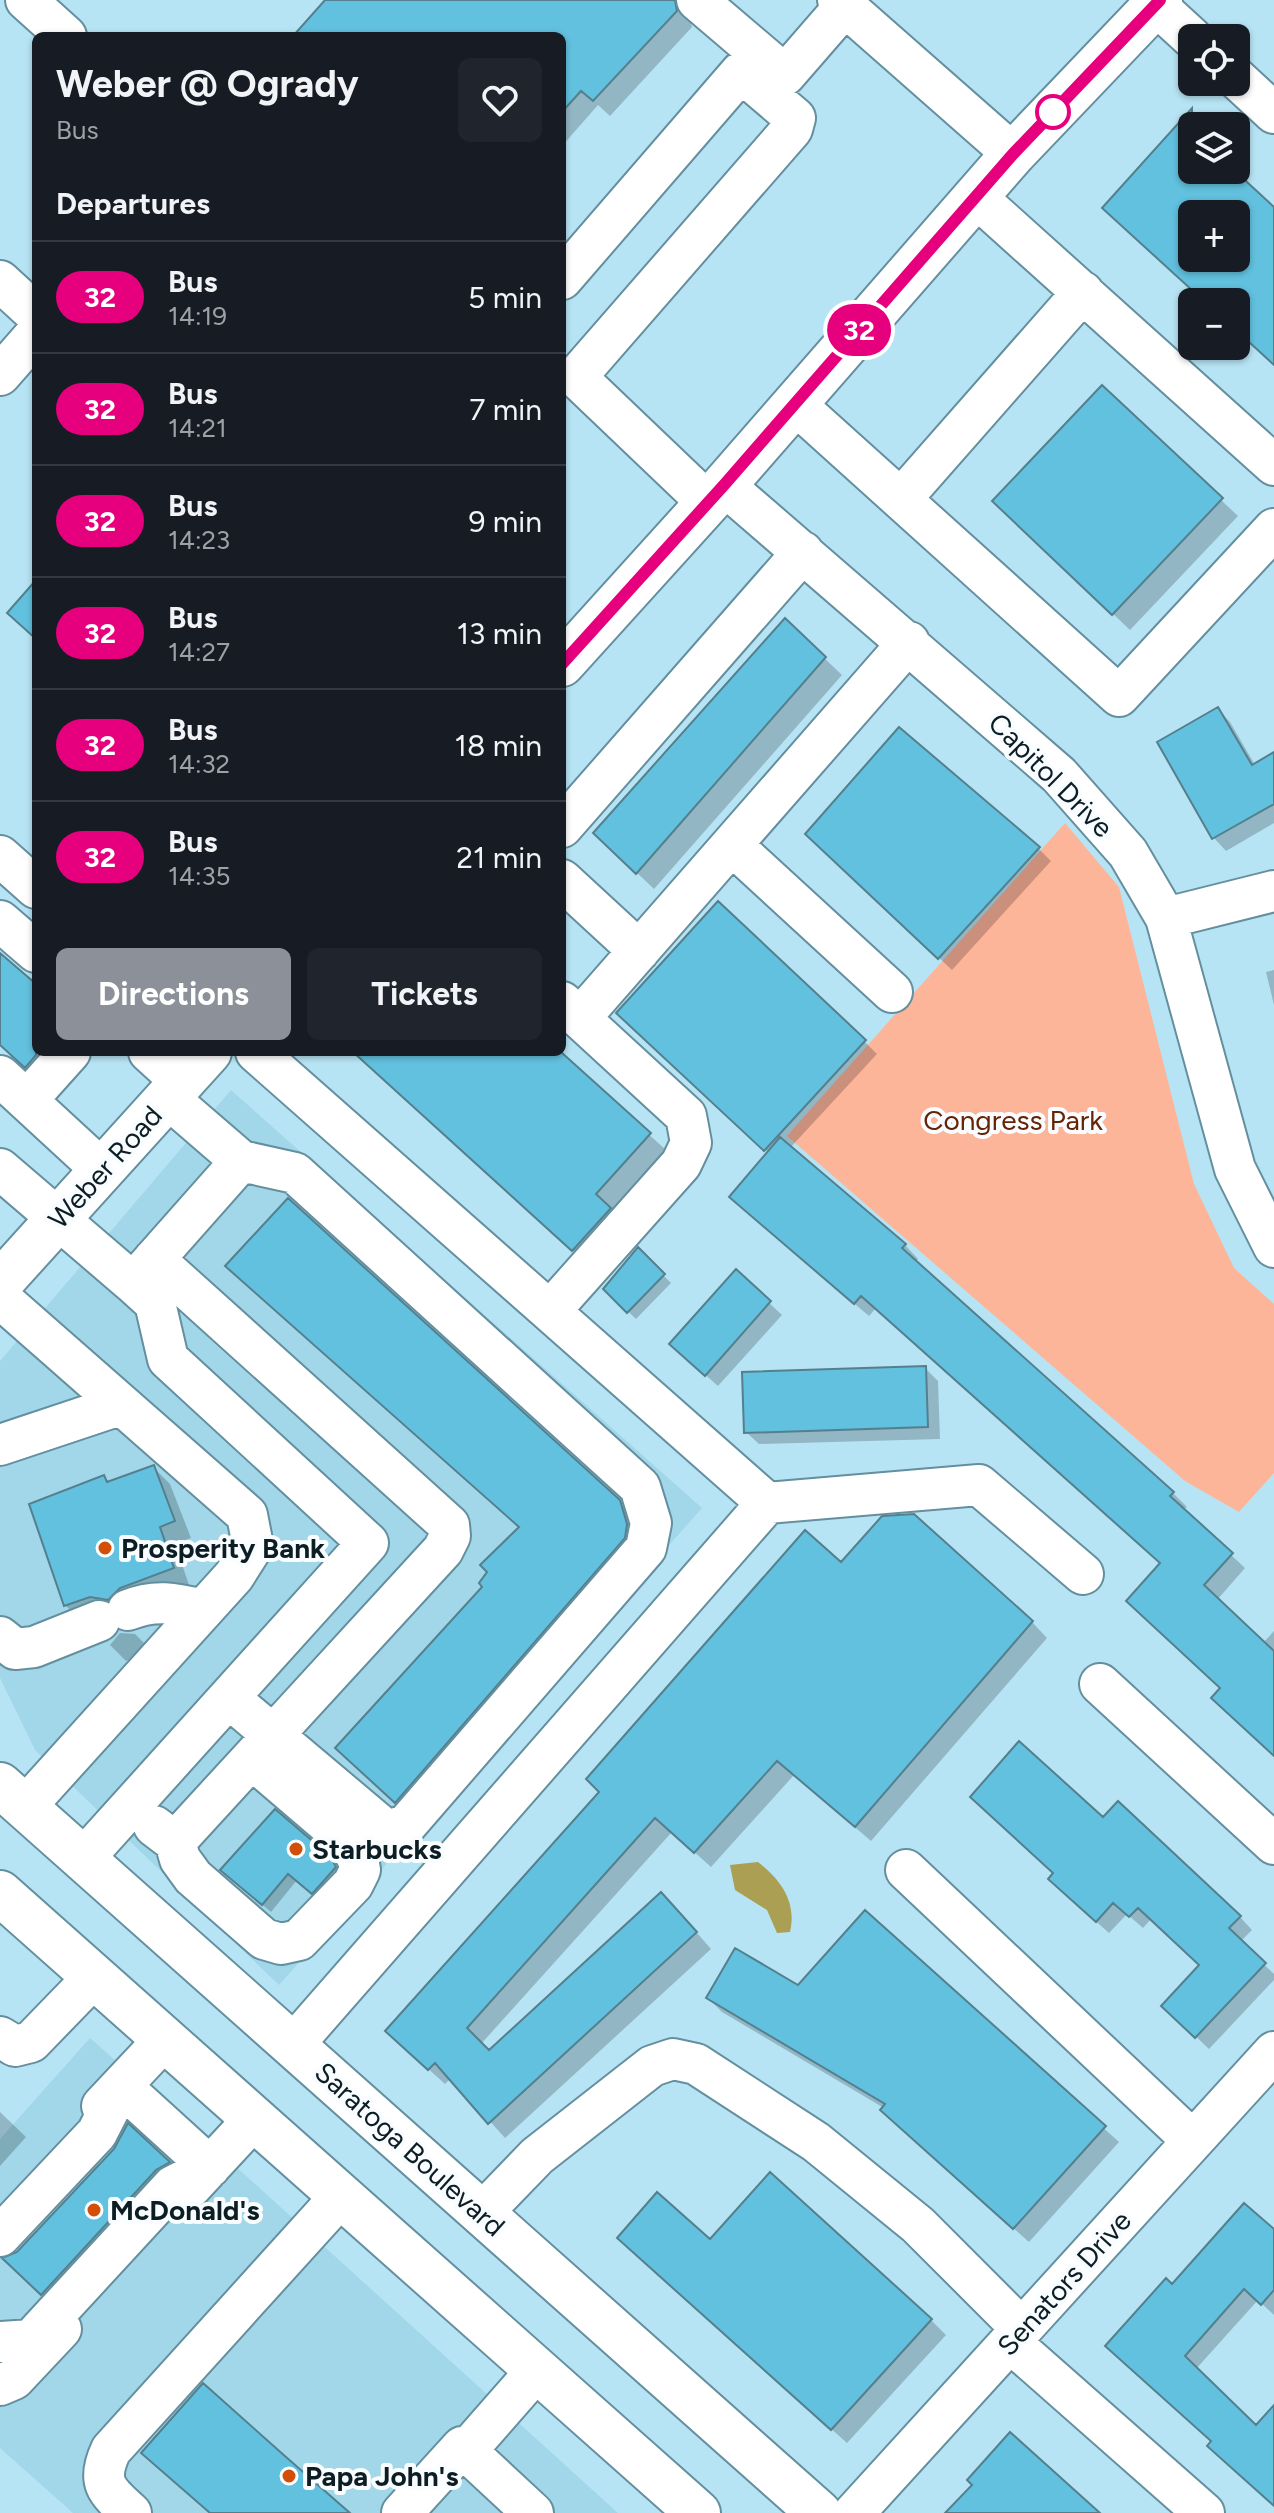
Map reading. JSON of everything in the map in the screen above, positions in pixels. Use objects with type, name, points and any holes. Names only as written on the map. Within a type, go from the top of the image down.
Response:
[{"type":"main road","points":[[566,660],[716,494],[1013,154],[1158,2]]},
{"type":"main road","name":"Weber Road","points":[[0,1283],[186,1077]]},
{"type":"main road","name":"Saratoga Boulevard","points":[[13,1796],[819,2513]]},
{"type":"main road","points":[[0,1893],[698,2513]]},
{"type":"street","points":[[26,0],[62,32]]},
{"type":"street","points":[[569,371],[792,129],[795,118],[777,85],[697,0]]},
{"type":"street","points":[[1158,2],[1179,24]]},
{"type":"street","points":[[777,85],[842,3],[1013,154]]},
{"type":"street","points":[[566,274],[737,75],[746,74],[777,85]]},
{"type":"street","points":[[1250,91],[1274,113]]},
{"type":"street","points":[[976,197],[1274,465]]},
{"type":"street","points":[[0,281],[32,310]]},
{"type":"street","points":[[901,499],[1083,292]]},
{"type":"street","points":[[0,375],[32,339]]},
{"type":"street","name":"Capitol Drive","points":[[569,371],[716,494],[803,552],[909,642],[1059,775],[1128,853],[1166,918],[1235,1169],[1274,1247]]},
{"type":"street","points":[[795,404],[1119,696],[1274,529]]},
{"type":"street","points":[[566,822],[803,552]]},
{"type":"street","points":[[550,1311],[681,1164],[691,1143],[686,1116],[571,1010],[639,951],[909,642]]},
{"type":"street","points":[[732,845],[892,992]]},
{"type":"street","points":[[0,856],[32,884]]},
{"type":"street","points":[[566,884],[639,951]]},
{"type":"street","points":[[1166,918],[1274,891]]},
{"type":"street","points":[[0,921],[32,949]]},
{"type":"street","points":[[0,1051],[13,1088],[102,1170]]},
{"type":"street","points":[[13,1088],[64,1056]]},
{"type":"street","points":[[155,1056],[186,1077],[241,1161],[295,1173],[640,1487],[651,1523],[646,1548],[407,1824],[388,1832],[263,1748]]},
{"type":"street","points":[[261,1056],[767,1503]]},
{"type":"street","points":[[144,1271],[241,1161]]},
{"type":"street","points":[[0,1169],[57,1220],[144,1271],[449,1525],[450,1536],[443,1550],[175,1842]]},
{"type":"street","points":[[144,1271],[168,1359],[413,1583]]},
{"type":"street","points":[[0,1298],[247,1515],[253,1546],[234,1576],[203,1610],[13,1796]]},
{"type":"street","points":[[0,1445],[120,1405]]},
{"type":"street","points":[[293,2045],[767,1503],[979,1485],[1083,1574]]},
{"type":"street","points":[[83,1859],[368,1543]]},
{"type":"street","points":[[0,1637],[15,1649],[34,1647],[147,1603],[171,1602],[203,1610]]},
{"type":"street","points":[[1100,1684],[1274,1844]]},
{"type":"street","points":[[131,1807],[175,1842],[180,1859],[193,1877],[264,1939],[281,1944],[299,1940],[353,1884],[360,1870],[348,1841],[263,1748],[229,1698]]},
{"type":"street","points":[[906,1870],[1193,2141]]},
{"type":"street","points":[[0,2037],[15,2046],[31,2042],[94,1977]]},
{"type":"street","points":[[0,2218],[165,2039]]},
{"type":"street","name":"Senators Drive","points":[[854,2513],[1274,2052]]},
{"type":"street","points":[[482,2213],[537,2156],[652,2066],[673,2059],[696,2064],[816,2142],[918,2225],[1016,2336],[1204,2513]]},
{"type":"street","points":[[121,2086],[210,2167]]},
{"type":"street","points":[[0,2236],[97,2133],[121,2086]]},
{"type":"street","points":[[0,2385],[14,2379],[254,2119]]},
{"type":"street","points":[[10,2345],[173,2186],[210,2167]]},
{"type":"street","points":[[131,2513],[108,2493],[102,2470],[111,2450],[341,2196]]},
{"type":"street","points":[[466,2451],[537,2370]]},
{"type":"street","points":[[402,2513],[462,2447],[533,2513]]},
{"type":"shaded area","points":[[231,1090],[702,1508],[279,1985],[35,1750],[0,1678],[0,1361]]},
{"type":"shaded area","points":[[758,1862],[774,1876],[785,1892],[791,1911],[790,1932],[777,1933],[767,1910],[735,1890],[730,1865]]},
{"type":"shaded area","points":[[90,2038],[618,2513],[73,2513],[0,2448],[0,2139]]},
{"type":"green space","name":"Congress Park","points":[[1065,823],[1119,887],[1194,1184],[1234,1268],[1274,1304],[1274,1473],[1239,1512],[1185,1481],[787,1136]]},
{"type":"building","points":[[325,0],[675,0],[677,11],[593,101],[581,91],[566,108],[566,32],[297,32]]},
{"type":"building","points":[[1178,124],[1178,184],[1249,184],[1274,207],[1274,365],[1250,343],[1250,288],[1190,288],[1102,208]]},
{"type":"building","points":[[1102,385],[1223,498],[1112,615],[992,501]]},
{"type":"building","points":[[32,585],[32,635],[7,613]]},
{"type":"building","points":[[785,618],[826,657],[636,874],[593,833]]},
{"type":"building","points":[[1218,707],[1252,765],[1274,752],[1274,804],[1212,839],[1157,742]]},
{"type":"building","points":[[899,727],[1040,847],[938,959],[805,834]]},
{"type":"building","points":[[718,901],[866,1040],[764,1151],[616,1013]]},
{"type":"building","points":[[0,953],[32,981],[32,1056],[35,1056],[25,1068],[0,1045]]},
{"type":"building","points":[[357,1056],[565,1056],[651,1133],[596,1194],[611,1208],[572,1251]]},
{"type":"building","points":[[780,1137],[906,1244],[902,1248],[1174,1492],[1170,1496],[1233,1553],[1204,1585],[1274,1651],[1274,1756],[1211,1698],[1220,1688],[1126,1601],[1160,1563],[861,1296],[854,1304],[729,1197]]},
{"type":"building","points":[[288,1198],[620,1500],[627,1524],[625,1538],[395,1803],[335,1748],[482,1587],[479,1583],[487,1572],[480,1565],[519,1527],[225,1266]]},
{"type":"building","points":[[638,1247],[665,1274],[627,1313],[603,1289]]},
{"type":"building","points":[[736,1269],[771,1301],[705,1376],[669,1344]]},
{"type":"building","points":[[926,1366],[928,1427],[744,1433],[742,1372]]},
{"type":"building","name":"Prosperity Bank","points":[[154,1465],[175,1521],[160,1527],[174,1568],[120,1588],[108,1600],[90,1597],[64,1606],[29,1504],[104,1475],[107,1482]]},
{"type":"building","points":[[914,1514],[1033,1621],[855,1827],[777,1761],[694,1853],[655,1818],[467,2028],[489,2050],[661,1892],[697,1932],[488,2124],[435,2063],[428,2070],[385,2031],[599,1792],[586,1779],[805,1530],[841,1562],[882,1516]]},
{"type":"building","points":[[1019,1741],[1103,1817],[1118,1801],[1241,1916],[1229,1928],[1266,1963],[1195,2038],[1161,2006],[1199,1965],[1138,1908],[1129,1917],[1113,1903],[1096,1922],[1048,1879],[1053,1873],[970,1797]]},
{"type":"building","name":"Starbucks","points":[[275,1809],[330,1856],[336,1867],[312,1894],[288,1874],[262,1905],[220,1870]]},
{"type":"building","points":[[865,1910],[1106,2126],[1013,2229],[880,2110],[885,2104],[706,1998],[735,1948],[798,1985]]},
{"type":"building","points":[[128,2123],[170,2162],[156,2170],[41,2295],[2,2258],[17,2252],[114,2149]]},
{"type":"building","points":[[770,2172],[932,2319],[831,2430],[617,2238],[657,2192],[710,2239]]},
{"type":"building","points":[[1244,2203],[1274,2229],[1274,2290],[1261,2305],[1244,2289],[1185,2356],[1256,2425],[1274,2405],[1274,2506],[1207,2446],[1211,2441],[1105,2346],[1166,2278],[1172,2284]]},
{"type":"building","points":[[203,2383],[350,2513],[210,2513],[141,2453]]},
{"type":"building","points":[[1010,2432],[1100,2513],[945,2513],[972,2485],[967,2480]]},
{"type":"bus line","name":"32","points":[[566,660],[724,485],[1013,154],[1160,0]]},
{"type":"place","name":"Prosperity Bank","points":[[105,1548]]},
{"type":"place","name":"Starbucks","points":[[296,1849]]},
{"type":"place","name":"McDonald's","points":[[94,2210]]},
{"type":"place","name":"Papa John's","points":[[289,2476]]}]
